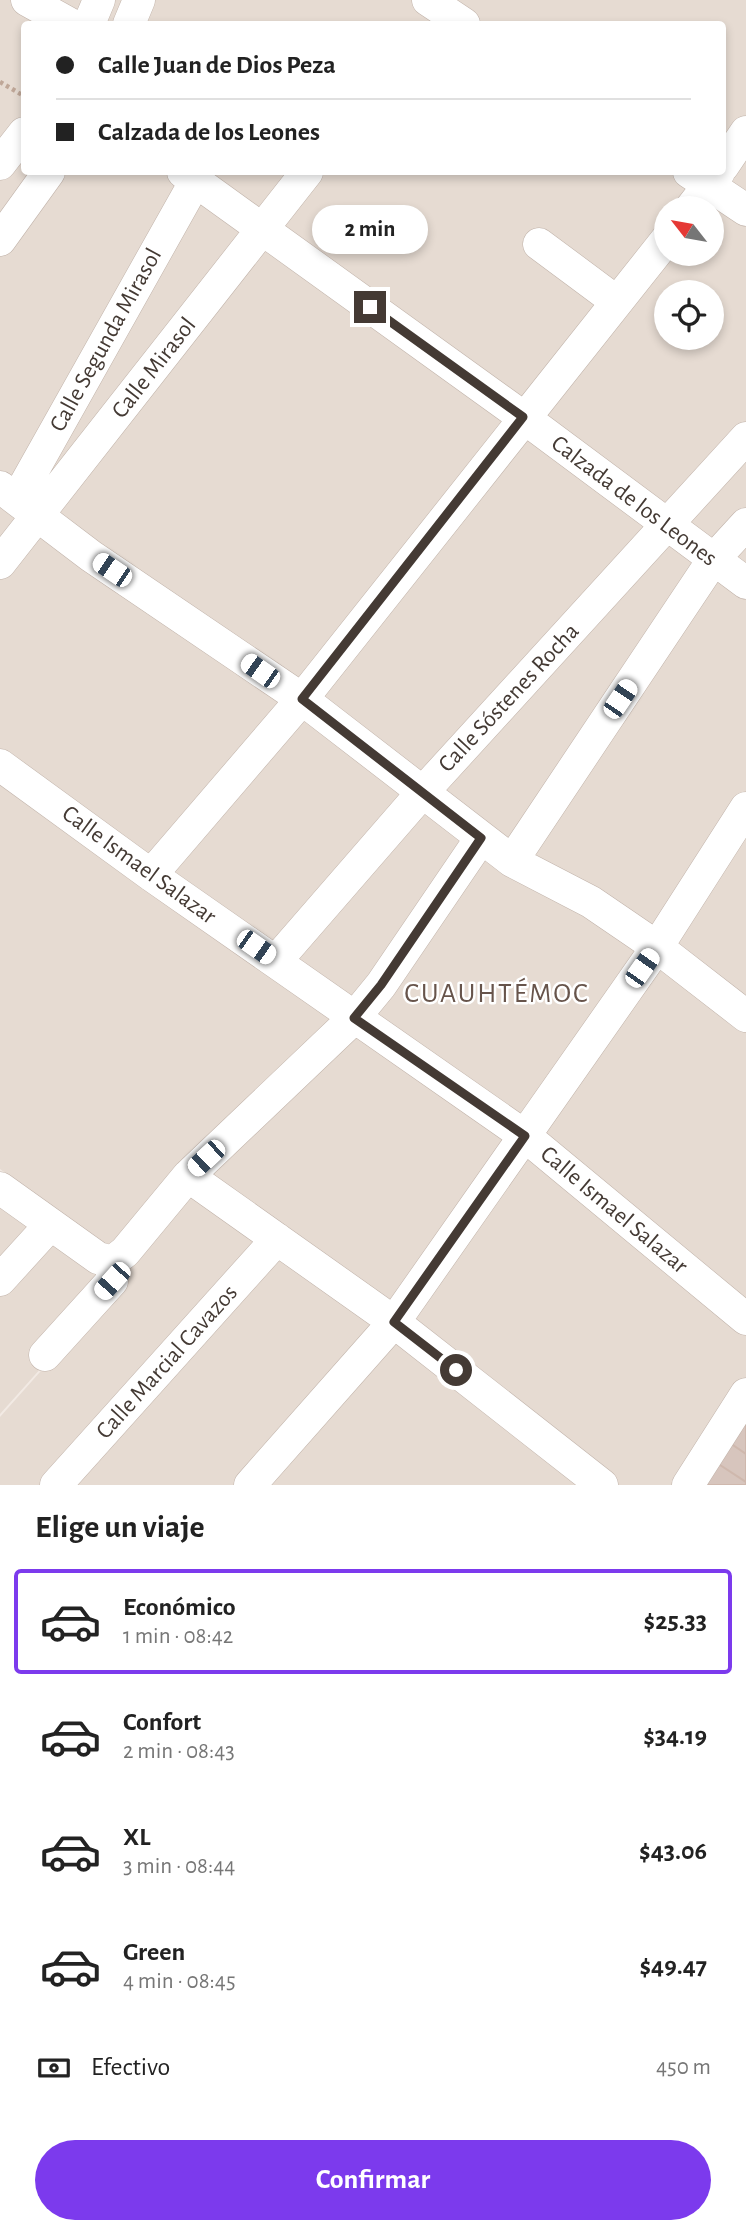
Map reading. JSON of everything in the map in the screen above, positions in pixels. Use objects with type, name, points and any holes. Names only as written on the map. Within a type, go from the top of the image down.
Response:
[{"type":"street","points":[[27,0],[65,21]]},
{"type":"street","points":[[90,21],[99,0]]},
{"type":"street","points":[[130,21],[139,0]]},
{"type":"street","points":[[726,156],[746,132]]},
{"type":"street","points":[[0,164],[21,137]]},
{"type":"street","points":[[0,240],[47,175]]},
{"type":"street","name":"Calle Mirasol","points":[[0,563],[19,501],[261,228],[305,175]]},
{"type":"street","name":"Calzada de los Leones","points":[[189,177],[523,417],[746,583]]},
{"type":"street","name":"Calle Segunda Mirasol","points":[[19,501],[189,177]]},
{"type":"street","points":[[706,180],[746,210]]},
{"type":"street","points":[[539,244],[617,302]]},
{"type":"street","points":[[151,875],[302,699],[523,417],[654,255]]},
{"type":"street","name":"Calle Sóstenes Rocha","points":[[276,961],[421,794],[746,438]]},
{"type":"street","points":[[19,501],[91,556],[302,699],[421,794],[512,861],[591,902],[657,947],[746,1016]]},
{"type":"street","points":[[512,861],[713,560],[746,524]]},
{"type":"street","name":"Calle Ismael Salazar","points":[[0,765],[151,875],[525,1136],[746,1319]]},
{"type":"street","points":[[250,1485],[394,1322],[657,947],[735,848],[746,808]]},
{"type":"street","points":[[112,1262],[125,1252],[188,1176],[354,1018],[381,985],[481,838]]},
{"type":"street","points":[[188,1176],[394,1322],[579,1479]]},
{"type":"street","points":[[0,1188],[98,1258],[112,1262]]},
{"type":"street","points":[[0,1280],[50,1225]]},
{"type":"street","name":"Calle Marcial Cavazos","points":[[56,1485],[277,1239]]},
{"type":"street","points":[[45,1355],[112,1281],[112,1262]]},
{"type":"street","points":[[688,1485],[746,1394]]},
{"type":"path","points":[[0,82],[21,94]]},
{"type":"shaded area","points":[[0,0],[127,0],[118,21],[21,21],[21,175],[30,175],[0,215]]},
{"type":"shaded area","name":"CUAUHTÉMOC","points":[[130,0],[746,0],[746,1485],[0,1485],[0,1417],[128,1273],[106,1248],[0,1169],[0,223],[35,175],[726,175],[726,21],[121,21]]},
{"type":"shaded area","points":[[0,1172],[105,1249],[126,1273],[0,1414]]},
{"type":"building","points":[[744,1423],[746,1424],[746,1454],[730,1443]]},
{"type":"building","points":[[730,1443],[746,1454],[746,1482],[717,1463]]},
{"type":"building","points":[[717,1463],[746,1482],[746,1485],[703,1485]]},
{"type":"district","name":"CUAUHTÉMOC","points":[[497,994]]},
{"type":"route","points":[[370,307],[523,417],[302,699],[481,838],[381,985],[354,1018],[525,1136],[394,1322],[456,1370]]}]
